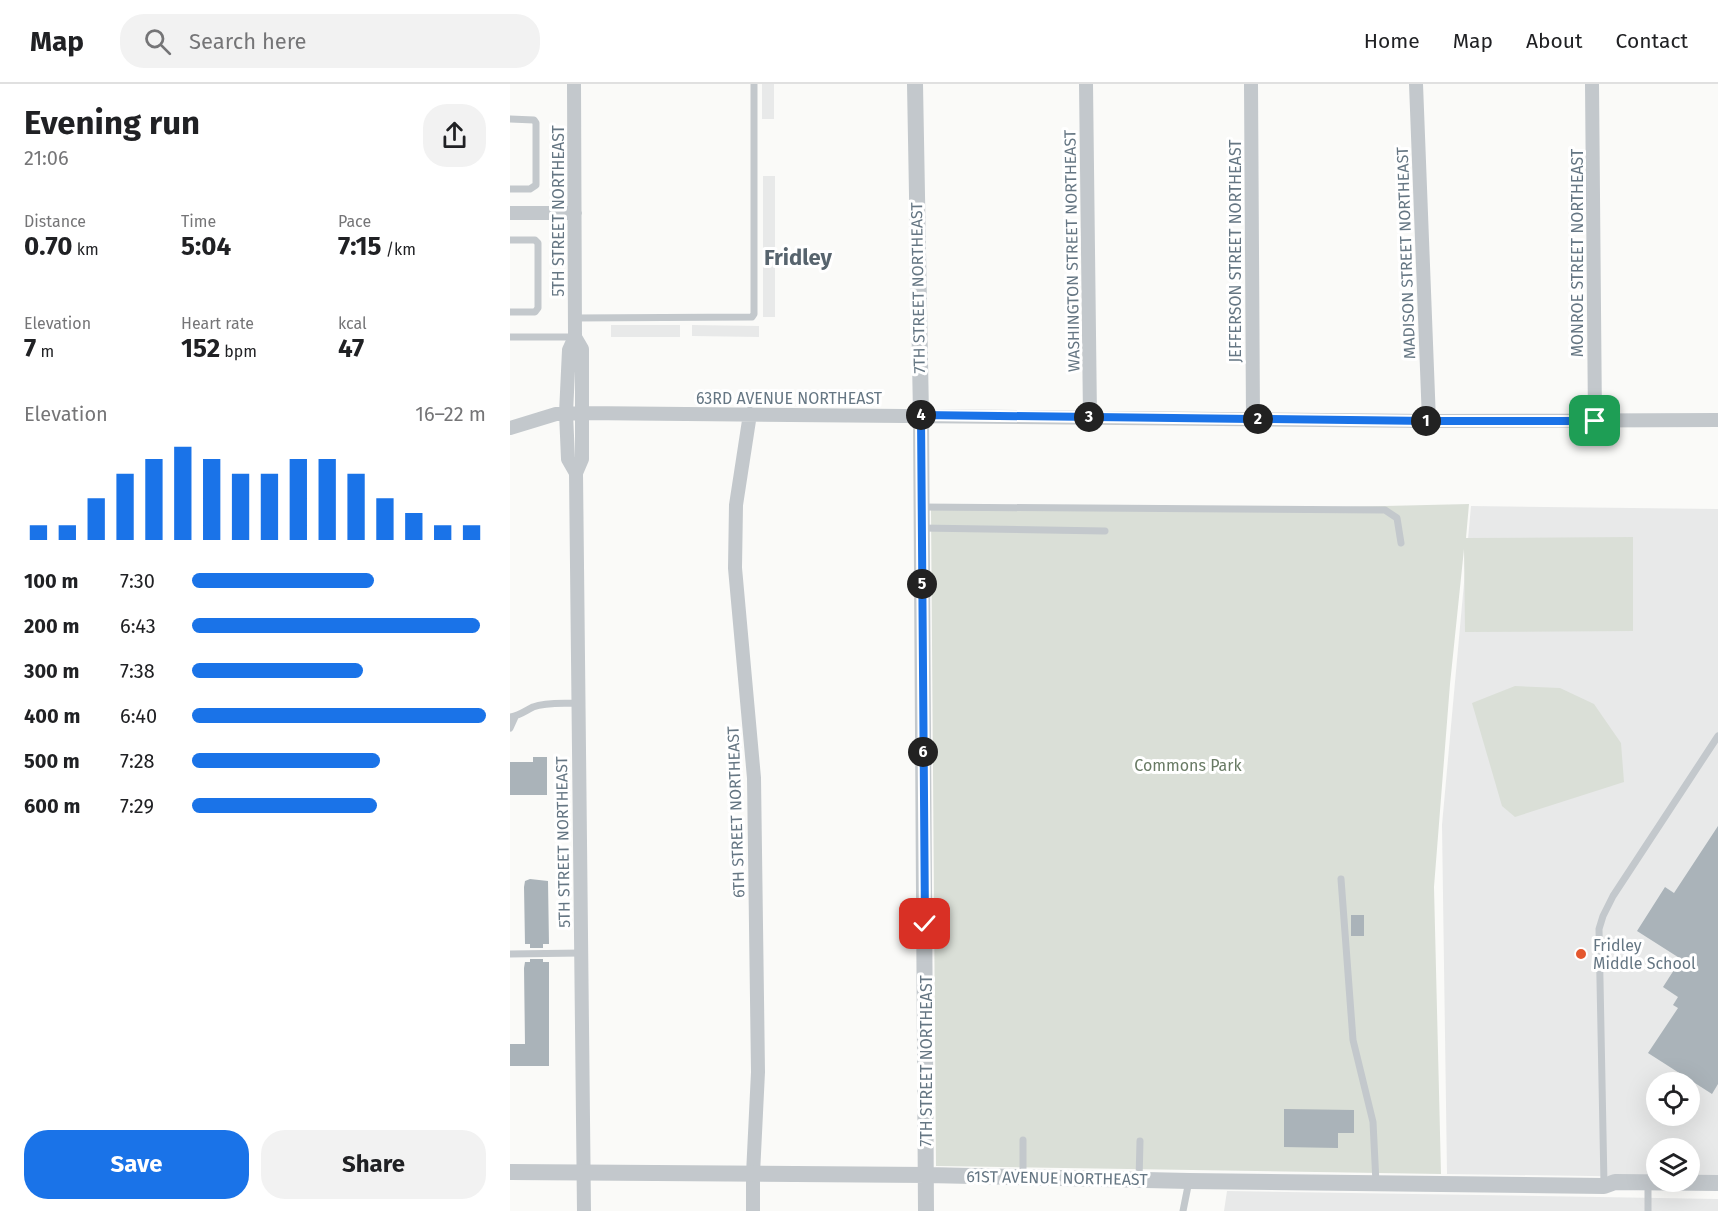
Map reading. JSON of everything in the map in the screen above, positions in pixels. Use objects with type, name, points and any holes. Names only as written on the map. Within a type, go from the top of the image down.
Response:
[{"type":"street","name":"5TH STREET NORTHEAST","points":[[574,84],[575,337],[569,350],[566,413],[568,459],[576,473]]},
{"type":"street","name":"7TH STREET NORTHEAST","points":[[915,84],[921,415],[926,1211]]},
{"type":"street","name":"WASHINGTON STREET NORTHEAST","points":[[1086,84],[1090,417]]},
{"type":"street","name":"JEFFERSON STREET NORTHEAST","points":[[1251,84],[1253,419]]},
{"type":"street","name":"MADISON STREET NORTHEAST","points":[[1416,84],[1429,421]]},
{"type":"street","name":"MONROE STREET NORTHEAST","points":[[1592,84],[1595,421]]},
{"type":"street","points":[[510,213],[575,213]]},
{"type":"street","name":"5TH STREET NORTHEAST","points":[[575,337],[582,350],[582,459],[576,473],[584,1211]]},
{"type":"street","name":"63RD AVENUE NORTHEAST","points":[[510,428],[536,419],[566,413],[1429,421],[1718,420]]},
{"type":"street","name":"6TH STREET NORTHEAST","points":[[750,414],[736,505],[735,568],[754,778],[758,1072],[753,1211]]},
{"type":"street","name":"61ST AVENUE NORTHEAST","points":[[510,1172],[927,1175],[1604,1186],[1615,1192],[1646,1187]]},
{"type":"street","name":"61ST AVENUE NORTHEAST","points":[[1700,1184],[1718,1183]]},
{"type":"street","name":"61ST AVENUE NORTHEAST","points":[[1700,1191],[1718,1193]]},
{"type":"lane","points":[[575,318],[752,317],[754,314],[754,84]]},
{"type":"lane","points":[[510,119],[534,120],[536,123],[536,185],[531,189],[510,189]]},
{"type":"lane","points":[[510,240],[535,240],[537,243],[538,308],[535,312],[510,312]]},
{"type":"lane","points":[[510,337],[575,337]]},
{"type":"lane","points":[[921,507],[1385,510],[1397,518],[1401,543]]},
{"type":"lane","points":[[921,528],[1105,531]]},
{"type":"lane","points":[[510,728],[513,717],[533,707],[578,703]]},
{"type":"lane","points":[[1604,1186],[1599,929],[1613,896],[1718,736]]},
{"type":"lane","points":[[1341,879],[1353,1040],[1373,1122],[1376,1183]]},
{"type":"lane","points":[[510,954],[581,952]]},
{"type":"lane","points":[[1023,1140],[1023,1177]]},
{"type":"lane","points":[[1139,1180],[1140,1141]]},
{"type":"lane","points":[[1183,1211],[1189,1181]]},
{"type":"lane","points":[[1648,1192],[1648,1211]]},
{"type":"shaded area","points":[[762,84],[774,84],[774,119],[762,119]]},
{"type":"shaded area","points":[[763,176],[775,176],[775,317],[763,317]]},
{"type":"shaded area","points":[[611,325],[680,325],[680,337],[611,337]]},
{"type":"shaded area","points":[[692,325],[759,326],[759,337],[692,336]]},
{"type":"shaded area","name":"Fridley Middle School","points":[[1471,506],[1718,509],[1718,1177],[1700,1177],[1700,1138],[1646,1138],[1646,1177],[1447,1174],[1442,825]]},
{"type":"shaded area","points":[[1227,1191],[1718,1199],[1718,1211],[1224,1211]]},
{"type":"green space","name":"Commons Park","points":[[1469,504],[1466,538],[1633,537],[1633,631],[1465,632],[1464,549],[1450,684],[1434,887],[1441,1174],[936,1166],[931,510],[1262,509]]},
{"type":"green space","points":[[1515,686],[1560,688],[1594,704],[1621,743],[1624,782],[1515,817],[1502,806],[1472,703]]},
{"type":"building","points":[[533,757],[547,757],[547,795],[510,795],[510,762],[533,762]]},
{"type":"building","points":[[1718,826],[1718,1084],[1712,1094],[1700,1086],[1700,1072],[1678,1072],[1648,1053],[1678,1008],[1673,1005],[1678,997],[1663,987],[1681,959],[1637,931],[1665,887],[1674,893]]},
{"type":"building","points":[[530,879],[548,881],[549,944],[543,944],[543,948],[530,948],[530,944],[525,944],[524,887],[525,881]]},
{"type":"building","points":[[1351,915],[1364,915],[1364,936],[1351,936]]},
{"type":"building","points":[[530,959],[543,959],[543,962],[549,962],[549,1066],[510,1066],[510,1044],[525,1044],[524,968],[525,962],[530,962]]},
{"type":"building","points":[[1284,1109],[1354,1110],[1354,1133],[1338,1133],[1338,1148],[1284,1147]]},
{"type":"place","name":"Fridley Middle School","points":[[1581,954]]},
{"type":"district","name":"Fridley","points":[[798,257]]},
{"type":"route","points":[[925,924],[921,415],[1595,421]]}]
